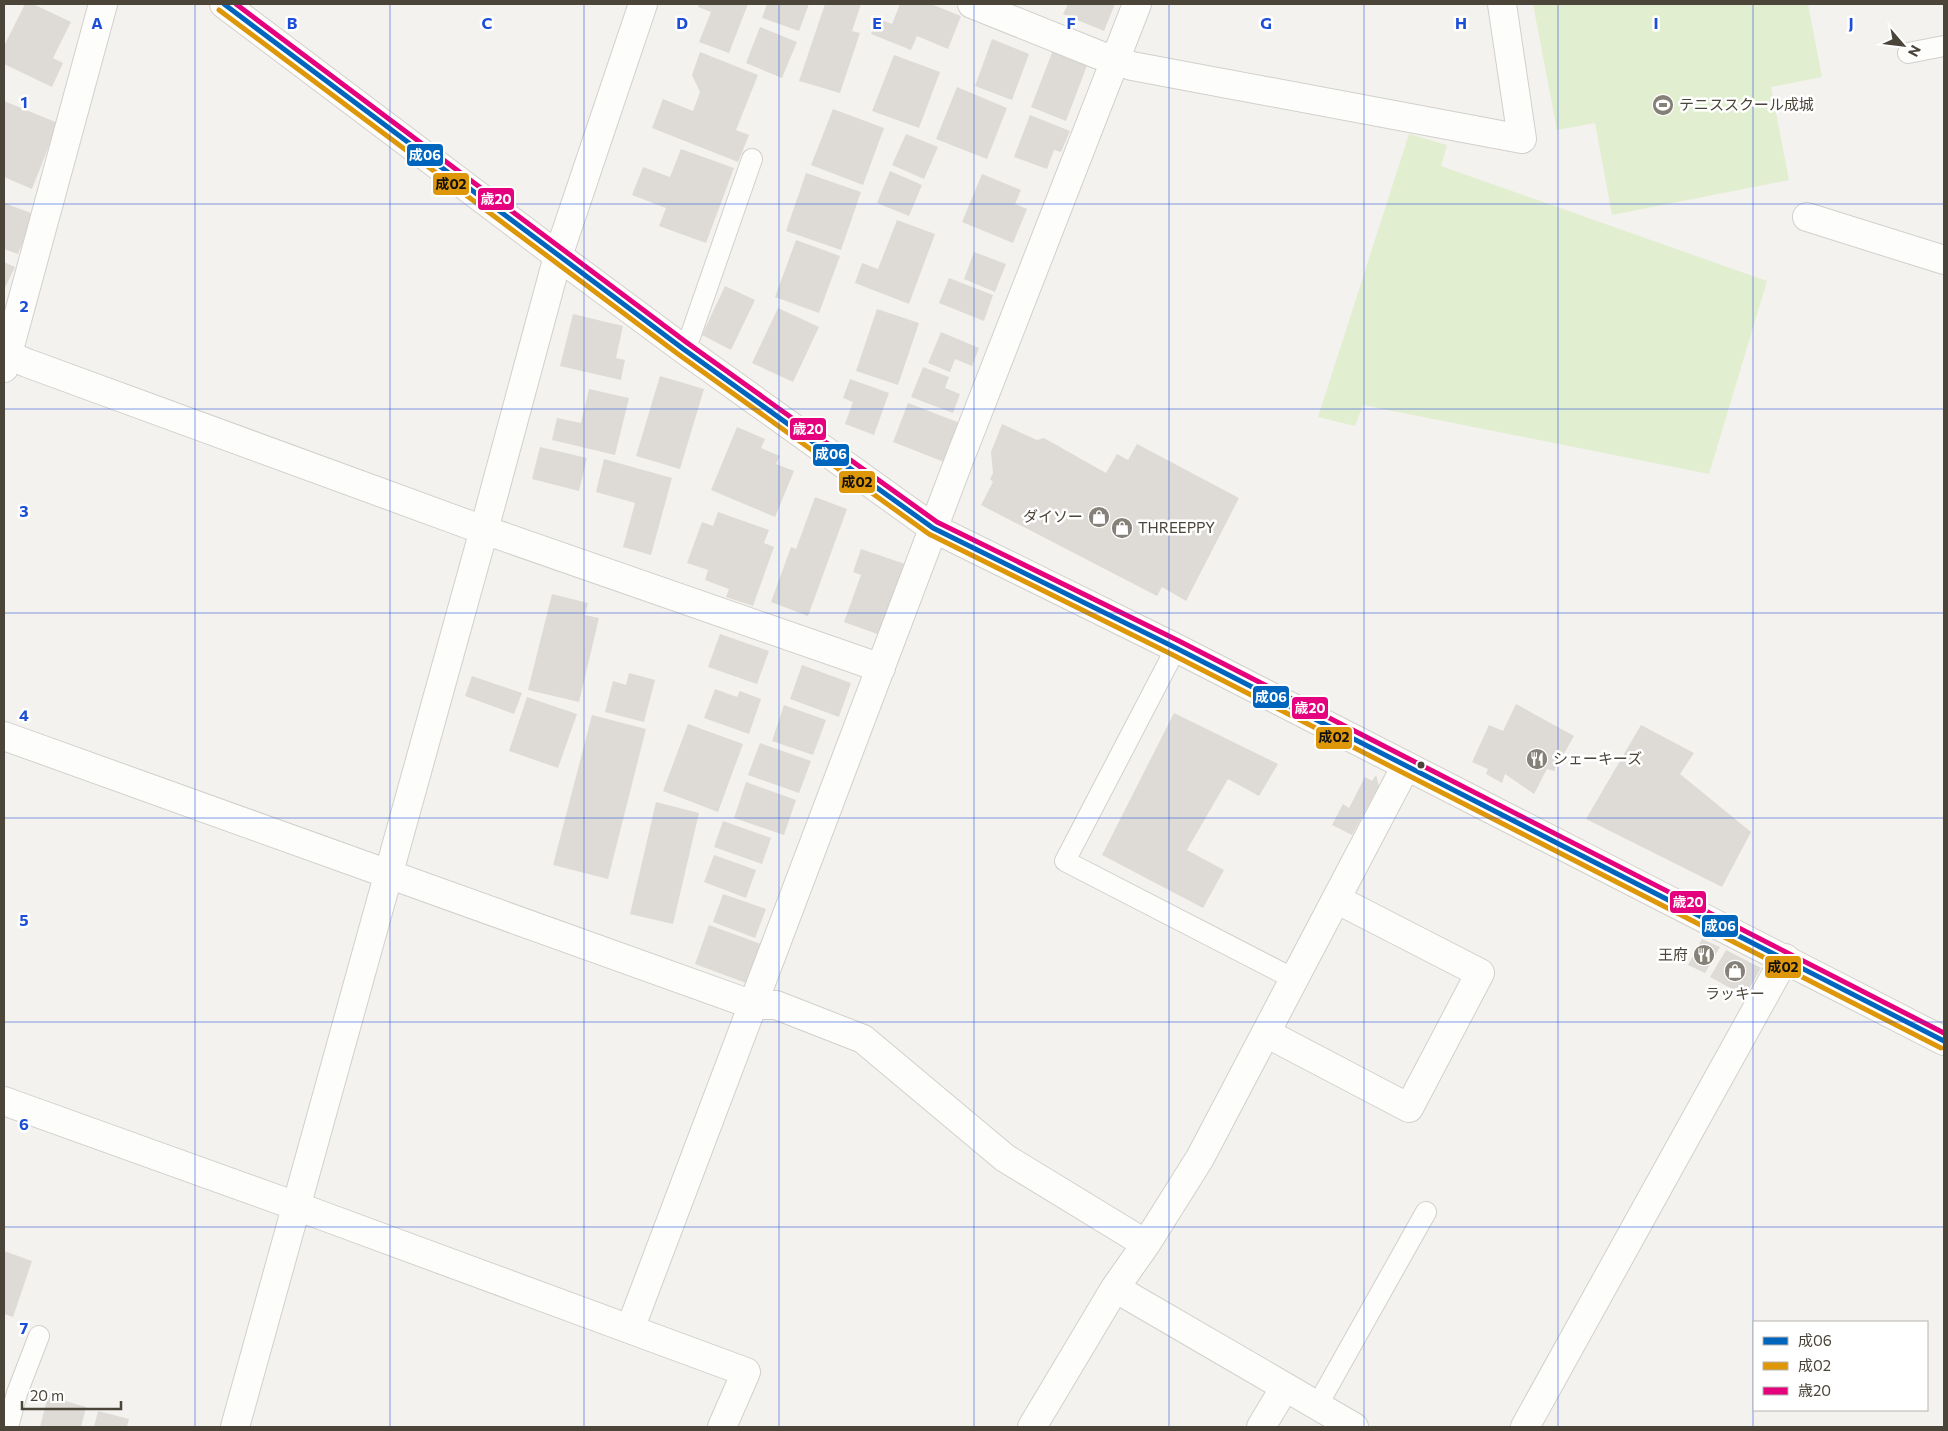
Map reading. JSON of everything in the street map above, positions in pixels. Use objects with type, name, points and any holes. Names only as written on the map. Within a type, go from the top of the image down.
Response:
[{"type":"street","points":[[103,4],[5,359],[37,367],[484,530],[881,668]]},
{"type":"street","points":[[224,4],[682,348],[933,528],[1176,648],[1944,1041]]},
{"type":"street","points":[[236,1427],[558,256],[643,4]]},
{"type":"street","points":[[972,4],[1116,62],[1522,139],[1502,4]]},
{"type":"street","points":[[630,1329],[933,528],[1138,4]]},
{"type":"street","points":[[1807,217],[1944,260]]},
{"type":"street","points":[[4,736],[754,1005],[776,1005],[863,1039],[1005,1158],[1146,1244]]},
{"type":"street","points":[[1032,1427],[1115,1288],[1146,1244],[1200,1158],[1406,766]]},
{"type":"street","points":[[1266,1033],[1409,1108],[1467,998],[1480,973],[1336,899]]},
{"type":"street","points":[[1525,1427],[1785,958]]},
{"type":"street","points":[[4,1101],[296,1206],[746,1372],[722,1427]]},
{"type":"street","points":[[1115,1288],[1354,1427]]},
{"type":"street","points":[[1261,1427],[1285,1387]]},
{"type":"lane","points":[[1908,53],[1944,46]]},
{"type":"lane","points":[[682,348],[690,337],[752,159]]},
{"type":"lane","points":[[1176,648],[1065,860],[1294,979]]},
{"type":"lane","points":[[1317,1406],[1426,1212]]},
{"type":"lane","points":[[8,1427],[17,1393],[38,1336]]},
{"type":"green space","name":"テニススクール成城","points":[[1533,4],[1808,4],[1822,77],[1771,87],[1789,180],[1612,215],[1595,123],[1557,130]]},
{"type":"green space","points":[[1409,134],[1447,145],[1441,166],[1767,281],[1709,474],[1363,405],[1355,426],[1318,417]]},
{"type":"building","points":[[25,4],[33,4],[71,22],[53,58],[63,63],[52,87],[4,64],[4,46]]},
{"type":"building","points":[[699,4],[748,4],[729,53],[699,42],[711,12],[698,7]]},
{"type":"building","points":[[767,4],[809,4],[799,31],[762,18]]},
{"type":"building","points":[[825,4],[861,4],[852,31],[860,33],[840,93],[799,81]]},
{"type":"building","points":[[900,4],[931,4],[961,16],[948,49],[917,36],[911,50],[871,34],[877,18],[892,24]]},
{"type":"building","points":[[1068,4],[1115,4],[1104,31],[1063,14]]},
{"type":"building","points":[[760,27],[797,42],[782,78],[746,63]]},
{"type":"building","points":[[992,39],[1029,54],[1012,100],[975,86]]},
{"type":"building","points":[[1053,50],[1088,63],[1066,121],[1031,107]]},
{"type":"building","points":[[700,52],[758,75],[736,130],[749,135],[738,162],[652,128],[663,99],[693,111],[700,92],[692,75]]},
{"type":"building","points":[[894,55],[940,72],[919,128],[872,111]]},
{"type":"building","points":[[957,87],[1007,108],[987,159],[936,139]]},
{"type":"building","points":[[4,101],[58,123],[32,189],[4,177]]},
{"type":"building","points":[[833,109],[884,128],[863,185],[811,165]]},
{"type":"building","points":[[1030,115],[1070,131],[1061,152],[1054,150],[1047,169],[1014,157]]},
{"type":"building","points":[[906,134],[938,147],[924,179],[892,165]]},
{"type":"building","points":[[681,149],[734,168],[706,243],[659,226],[666,208],[632,195],[643,167],[670,177]]},
{"type":"building","points":[[890,171],[922,185],[909,216],[877,203]]},
{"type":"building","points":[[806,173],[861,192],[841,250],[786,231]]},
{"type":"building","points":[[982,174],[1021,190],[1015,204],[1027,209],[1013,243],[962,222]]},
{"type":"building","points":[[4,203],[34,214],[18,254],[4,249]]},
{"type":"building","points":[[897,220],[935,234],[909,304],[855,283],[862,263],[878,269]]},
{"type":"building","points":[[796,240],[840,256],[819,313],[775,297]]},
{"type":"building","points":[[974,252],[1006,264],[995,292],[964,279]]},
{"type":"building","points":[[4,262],[15,267],[4,290]]},
{"type":"building","points":[[949,278],[993,295],[984,321],[939,303]]},
{"type":"building","points":[[725,286],[755,300],[731,350],[702,335]]},
{"type":"building","points":[[778,308],[819,327],[793,382],[752,363]]},
{"type":"building","points":[[877,309],[919,323],[898,385],[856,371]]},
{"type":"building","points":[[573,314],[623,326],[616,358],[625,360],[621,380],[560,366]]},
{"type":"building","points":[[941,332],[979,348],[972,366],[955,359],[950,372],[928,363]]},
{"type":"building","points":[[923,367],[949,377],[945,388],[960,394],[953,413],[911,397]]},
{"type":"building","points":[[660,376],[704,389],[680,469],[636,456]]},
{"type":"building","points":[[850,379],[889,393],[874,435],[845,424],[853,402],[843,398]]},
{"type":"building","points":[[589,389],[629,398],[615,455],[552,440],[557,418],[581,423]]},
{"type":"building","points":[[908,403],[960,423],[944,462],[893,442]]},
{"type":"building","points":[[1002,424],[1037,440],[1044,438],[1106,473],[1117,454],[1128,460],[1137,444],[1239,498],[1186,601],[1162,587],[1157,596],[981,505],[993,482],[990,479],[993,473],[991,452]]},
{"type":"building","points":[[737,427],[765,439],[761,448],[780,456],[776,464],[794,471],[775,517],[711,490]]},
{"type":"building","points":[[540,447],[587,458],[579,491],[532,479]]},
{"type":"building","points":[[604,459],[672,478],[651,555],[623,547],[635,503],[596,492]]},
{"type":"building","points":[[815,497],[847,509],[808,616],[771,602],[791,547],[796,549]]},
{"type":"building","points":[[718,512],[769,530],[764,543],[774,547],[753,606],[726,597],[729,589],[705,580],[708,570],[687,563],[702,522],[713,526]]},
{"type":"building","points":[[861,549],[905,564],[880,635],[844,622],[861,575],[853,572]]},
{"type":"building","points":[[552,594],[588,603],[585,615],[599,618],[579,702],[528,690]]},
{"type":"building","points":[[720,634],[769,651],[757,684],[708,667]]},
{"type":"building","points":[[802,665],[851,683],[839,717],[790,699]]},
{"type":"building","points":[[629,673],[655,680],[644,722],[605,712],[613,681],[626,685]]},
{"type":"building","points":[[472,676],[522,693],[514,714],[465,696]]},
{"type":"building","points":[[715,689],[737,697],[740,691],[761,699],[749,734],[704,718]]},
{"type":"building","points":[[527,697],[577,714],[558,768],[509,751]]},
{"type":"building","points":[[1516,704],[1574,736],[1554,771],[1547,769],[1534,794],[1505,774],[1502,783],[1486,774],[1488,769],[1472,762],[1489,725],[1503,731]]},
{"type":"building","points":[[784,705],[826,720],[813,755],[772,741]]},
{"type":"building","points":[[1174,713],[1278,764],[1259,796],[1228,779],[1187,850],[1224,870],[1203,908],[1102,855]]},
{"type":"building","points":[[592,715],[646,729],[608,879],[553,865]]},
{"type":"building","points":[[688,724],[743,744],[718,812],[663,791]]},
{"type":"building","points":[[1641,725],[1694,753],[1680,774],[1751,832],[1722,887],[1586,819]]},
{"type":"building","points":[[760,743],[811,761],[799,793],[748,775]]},
{"type":"building","points":[[1376,775],[1379,786],[1352,835],[1332,825],[1343,804],[1349,808],[1365,777],[1372,781]]},
{"type":"building","points":[[746,782],[796,800],[784,835],[734,818]]},
{"type":"building","points":[[656,802],[699,813],[673,924],[630,914]]},
{"type":"building","points":[[723,821],[771,838],[762,864],[714,847]]},
{"type":"building","points":[[714,855],[756,870],[746,898],[704,882]]},
{"type":"building","points":[[723,894],[766,909],[755,938],[713,922]]},
{"type":"building","points":[[709,925],[761,944],[746,983],[695,964]]},
{"type":"building","points":[[1702,939],[1720,947],[1705,973],[1688,965]]},
{"type":"building","points":[[1726,950],[1761,968],[1745,996],[1710,977]]},
{"type":"building","points":[[4,1251],[32,1261],[13,1317],[4,1314]]},
{"type":"building","points":[[48,1396],[86,1407],[81,1427],[40,1427]]},
{"type":"building","points":[[98,1411],[129,1419],[127,1427],[94,1427]]},
{"type":"transit line","name":"成06","points":[[224,4],[682,348],[933,528],[1176,648],[1944,1041]]},
{"type":"transit line","name":"歳20","points":[[236,4],[686,342],[937,522],[1179,641],[1944,1033]]},
{"type":"transit line","name":"成02","points":[[219,10],[678,354],[929,534],[1173,655],[1941,1048]]},
{"type":"place","name":"テニススクール成城","points":[[1663,105]]},
{"type":"place","name":"ダイソー","points":[[1099,517]]},
{"type":"place","name":"THREEPPY","points":[[1122,528]]},
{"type":"place","name":"シェーキーズ","points":[[1537,759]]},
{"type":"place","name":"王府","points":[[1704,955]]},
{"type":"place","name":"ラッキー","points":[[1735,971]]}]
